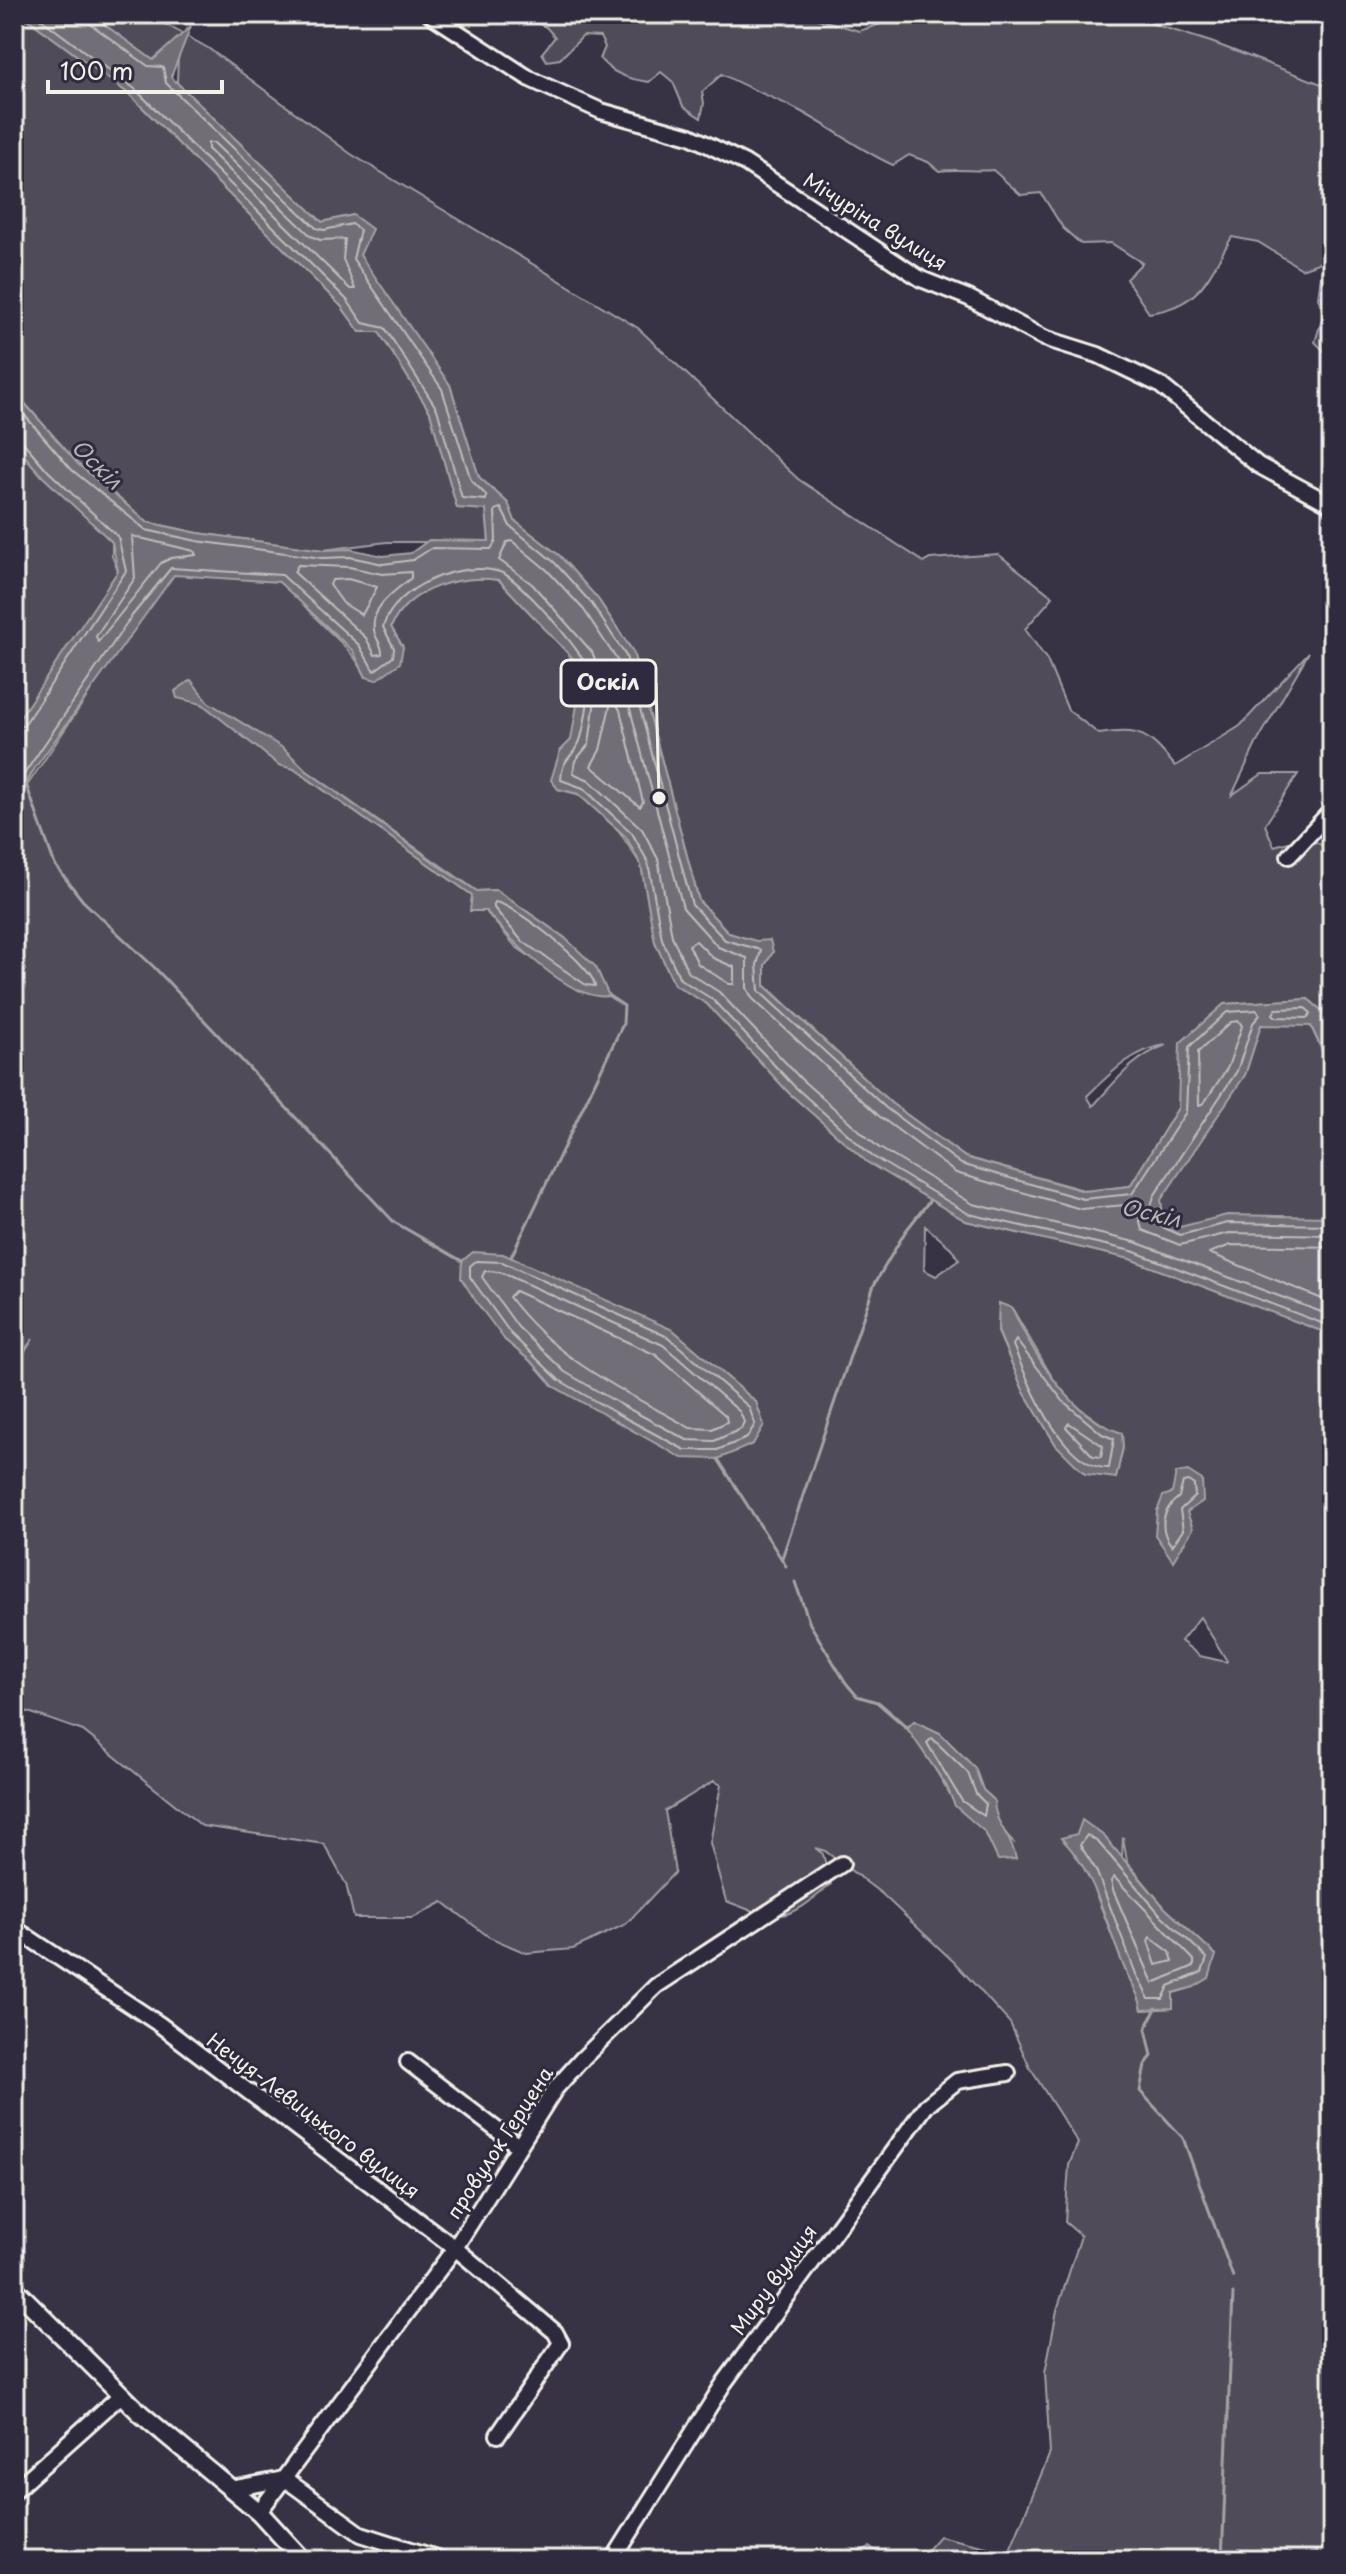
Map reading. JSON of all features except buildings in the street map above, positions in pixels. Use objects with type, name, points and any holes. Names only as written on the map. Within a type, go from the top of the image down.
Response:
[{"type":"street","name":"Мічуріна вулиця","points":[[430,14],[530,79],[601,111],[690,136],[745,163],[921,279],[969,298],[1044,338],[1098,355],[1160,385],[1258,465],[1332,505]]},
{"type":"street","points":[[1289,856],[1332,810]]},
{"type":"street","name":"провулок Герцена","points":[[259,2512],[455,2248],[555,2089],[656,1986],[842,1864]]},
{"type":"street","name":"Нечуя-Левицького вулиця","points":[[14,1928],[159,2024],[455,2248],[555,2332],[561,2341],[498,2435]]},
{"type":"street","points":[[408,2062],[518,2146]]},
{"type":"street","name":"Миру вулиця","points":[[613,2560],[724,2383],[926,2106],[957,2081],[1008,2073]]},
{"type":"street","points":[[14,2288],[121,2395],[259,2512],[303,2560]]},
{"type":"street","points":[[14,2491],[121,2395]]},
{"type":"street","points":[[231,2489],[285,2479],[361,2534],[443,2560]]},
{"type":"shaded area","points":[[89,14],[147,14],[208,48],[351,154],[638,328],[798,479],[924,562],[998,554],[1053,597],[1025,629],[1047,660],[1068,710],[1099,734],[1125,732],[1143,735],[1158,746],[1175,766],[1240,726],[1309,652],[1256,744],[1232,795],[1262,774],[1298,774],[1265,825],[1274,846],[1307,837],[1332,851],[1332,1019],[1308,999],[1224,1004],[1183,1041],[1178,1108],[1130,1186],[1087,1191],[965,1157],[891,1103],[765,985],[765,965],[773,952],[729,933],[699,901],[633,652],[598,599],[560,556],[515,521],[508,503],[479,477],[450,385],[367,269],[360,255],[353,215],[322,222],[177,83],[178,57],[174,48],[153,60]],"holes":[[[1166,1045],[1126,1071],[1093,1106],[1087,1096],[1113,1071],[1143,1052]]]},
{"type":"shaded area","points":[[518,14],[801,14],[859,31],[887,22],[889,14],[1121,14],[1211,42],[1332,88],[1332,346],[1324,351],[1315,342],[1324,313],[1318,298],[1323,261],[1302,269],[1258,242],[1232,237],[1209,277],[1192,296],[1181,304],[1149,313],[1126,279],[1142,263],[1111,243],[1081,244],[1063,228],[1041,193],[1021,195],[993,170],[939,171],[928,162],[909,155],[893,165],[803,113],[722,74],[702,92],[704,103],[701,118],[683,106],[673,82],[661,72],[649,82],[628,78],[611,69],[600,59],[605,47],[600,37],[583,36],[560,59],[547,61],[542,53],[555,37],[546,27]]},
{"type":"shaded area","points":[[14,15],[26,18],[129,94],[341,306],[360,332],[379,332],[430,412],[457,508],[486,509],[489,542],[387,542],[323,550],[198,533],[147,522],[78,464],[14,391]]},
{"type":"shaded area","points":[[14,444],[112,542],[112,556],[118,571],[14,731]]},
{"type":"shaded area","points":[[172,573],[281,580],[351,653],[366,677],[403,647],[391,627],[410,602],[423,593],[452,582],[499,580],[578,664],[596,710],[558,789],[578,794],[602,815],[619,831],[641,865],[655,942],[674,984],[707,1004],[788,1092],[867,1162],[966,1221],[1130,1259],[1332,1335],[1332,2560],[918,2560],[939,2536],[1009,2552],[1050,2453],[1045,2373],[1057,2310],[1081,2236],[1065,2222],[1069,2165],[1078,2143],[1030,2068],[1010,2023],[955,1963],[882,1894],[825,1851],[815,1848],[823,1854],[831,1884],[792,1912],[782,1915],[758,1913],[726,1901],[710,1843],[721,1785],[714,1781],[665,1811],[675,1872],[626,1924],[573,1949],[526,1953],[489,1937],[443,1902],[413,1918],[354,1918],[346,1884],[324,1844],[202,1826],[83,1731],[14,1707],[14,1369],[33,1339],[14,1363],[14,805],[90,692],[82,687]],"holes":[[[283,748],[307,771],[477,891],[496,890],[565,938],[582,992],[516,947],[472,895],[294,769]],[[925,1226],[951,1248],[959,1260],[936,1276],[924,1270]],[[999,1304],[1012,1308],[1063,1396],[1107,1428],[1123,1447],[1116,1478],[1056,1445],[1024,1392],[998,1332]],[[673,1330],[756,1402],[642,1435],[553,1386],[534,1364],[505,1340]],[[1200,1617],[1227,1661],[1200,1656],[1181,1641]],[[878,1701],[908,1727],[914,1721],[940,1733],[975,1768],[983,1790],[994,1800],[994,1819],[1013,1842],[991,1832],[961,1809],[909,1731]],[[1123,1837],[1127,1862],[1165,1908],[1216,1955],[1194,1987],[1173,1993],[1172,2008],[1142,2010],[1139,1994],[1128,1977],[1097,1897],[1126,1865],[1122,1858]]]},
{"type":"shaded area","points":[[1309,1022],[1332,1072],[1332,1221],[1180,1227],[1137,1211],[1157,1199],[1225,1091],[1245,1075],[1261,1025]]},
{"type":"shaded area","points":[[870,2547],[890,2560],[840,2560]]},
{"type":"water","points":[[14,14],[90,14],[153,60],[191,26],[171,77],[322,222],[353,215],[372,229],[360,255],[450,385],[479,477],[508,503],[515,521],[560,556],[598,599],[633,652],[699,901],[729,933],[756,941],[770,940],[773,952],[765,965],[765,986],[891,1103],[965,1157],[1084,1191],[1130,1186],[1178,1108],[1180,1043],[1224,1004],[1308,999],[1332,1019],[1332,1072],[1311,1026],[1261,1025],[1245,1075],[1161,1200],[1163,1215],[1143,1213],[1180,1227],[1227,1215],[1332,1217],[1332,1335],[1130,1259],[966,1221],[867,1162],[788,1092],[707,1004],[674,984],[655,942],[641,865],[626,837],[578,794],[558,789],[551,780],[560,751],[571,740],[582,676],[578,664],[499,580],[452,582],[422,593],[410,602],[391,627],[403,647],[400,663],[376,680],[366,677],[353,651],[279,582],[174,575],[35,768],[14,805],[14,726],[118,571],[112,542],[42,476],[14,444],[14,391],[78,464],[147,522],[198,533],[323,550],[350,549],[383,556],[411,553],[429,540],[489,541],[486,510],[457,508],[430,412],[379,332],[360,332],[341,306],[129,94],[26,18]]},
{"type":"water","points":[[191,680],[208,702],[283,748],[307,771],[449,873],[477,891],[496,890],[565,938],[596,967],[609,996],[593,995],[559,979],[525,952],[486,911],[470,911],[472,895],[294,769],[279,765],[202,704],[177,698],[175,691]]},
{"type":"water","points":[[473,1252],[503,1254],[673,1330],[756,1402],[764,1425],[753,1444],[718,1459],[682,1458],[553,1386],[534,1364],[505,1340],[461,1278],[462,1261]]},
{"type":"water","points":[[999,1303],[1012,1308],[1043,1364],[1070,1399],[1103,1425],[1122,1433],[1123,1447],[1116,1478],[1085,1474],[1056,1445],[1024,1392],[998,1331]]},
{"type":"water","points":[[1188,1471],[1202,1480],[1203,1501],[1187,1512],[1193,1529],[1173,1561],[1155,1535],[1157,1511],[1163,1496],[1172,1493],[1176,1473]]},
{"type":"water","points":[[914,1721],[940,1733],[975,1768],[983,1790],[994,1800],[997,1816],[1016,1859],[998,1860],[985,1832],[955,1806],[946,1785],[907,1728]]},
{"type":"water","points":[[1082,1820],[1104,1836],[1165,1908],[1216,1955],[1209,1978],[1194,1987],[1173,1993],[1173,2008],[1142,2010],[1093,1886],[1074,1853],[1061,1838],[1077,1834]]},
{"type":"waterway","points":[[26,784],[55,865],[83,901],[154,967],[394,1222],[462,1261]]},
{"type":"waterway","points":[[511,1257],[623,1024],[624,1006],[609,996]]},
{"type":"waterway","points":[[782,1558],[874,1285],[905,1232],[930,1200]]},
{"type":"waterway","points":[[718,1459],[786,1566]]},
{"type":"waterway","points":[[795,1582],[810,1624],[846,1683],[857,1696],[877,1702],[907,1728]]},
{"type":"waterway","points":[[1156,2008],[1146,2029],[1152,2056],[1145,2065],[1140,2091],[1183,2138],[1233,2277]]},
{"type":"waterway","points":[[1222,2560],[1233,2294]]},
{"type":"place","name":"Оскіл","points":[[659,798]]}]
